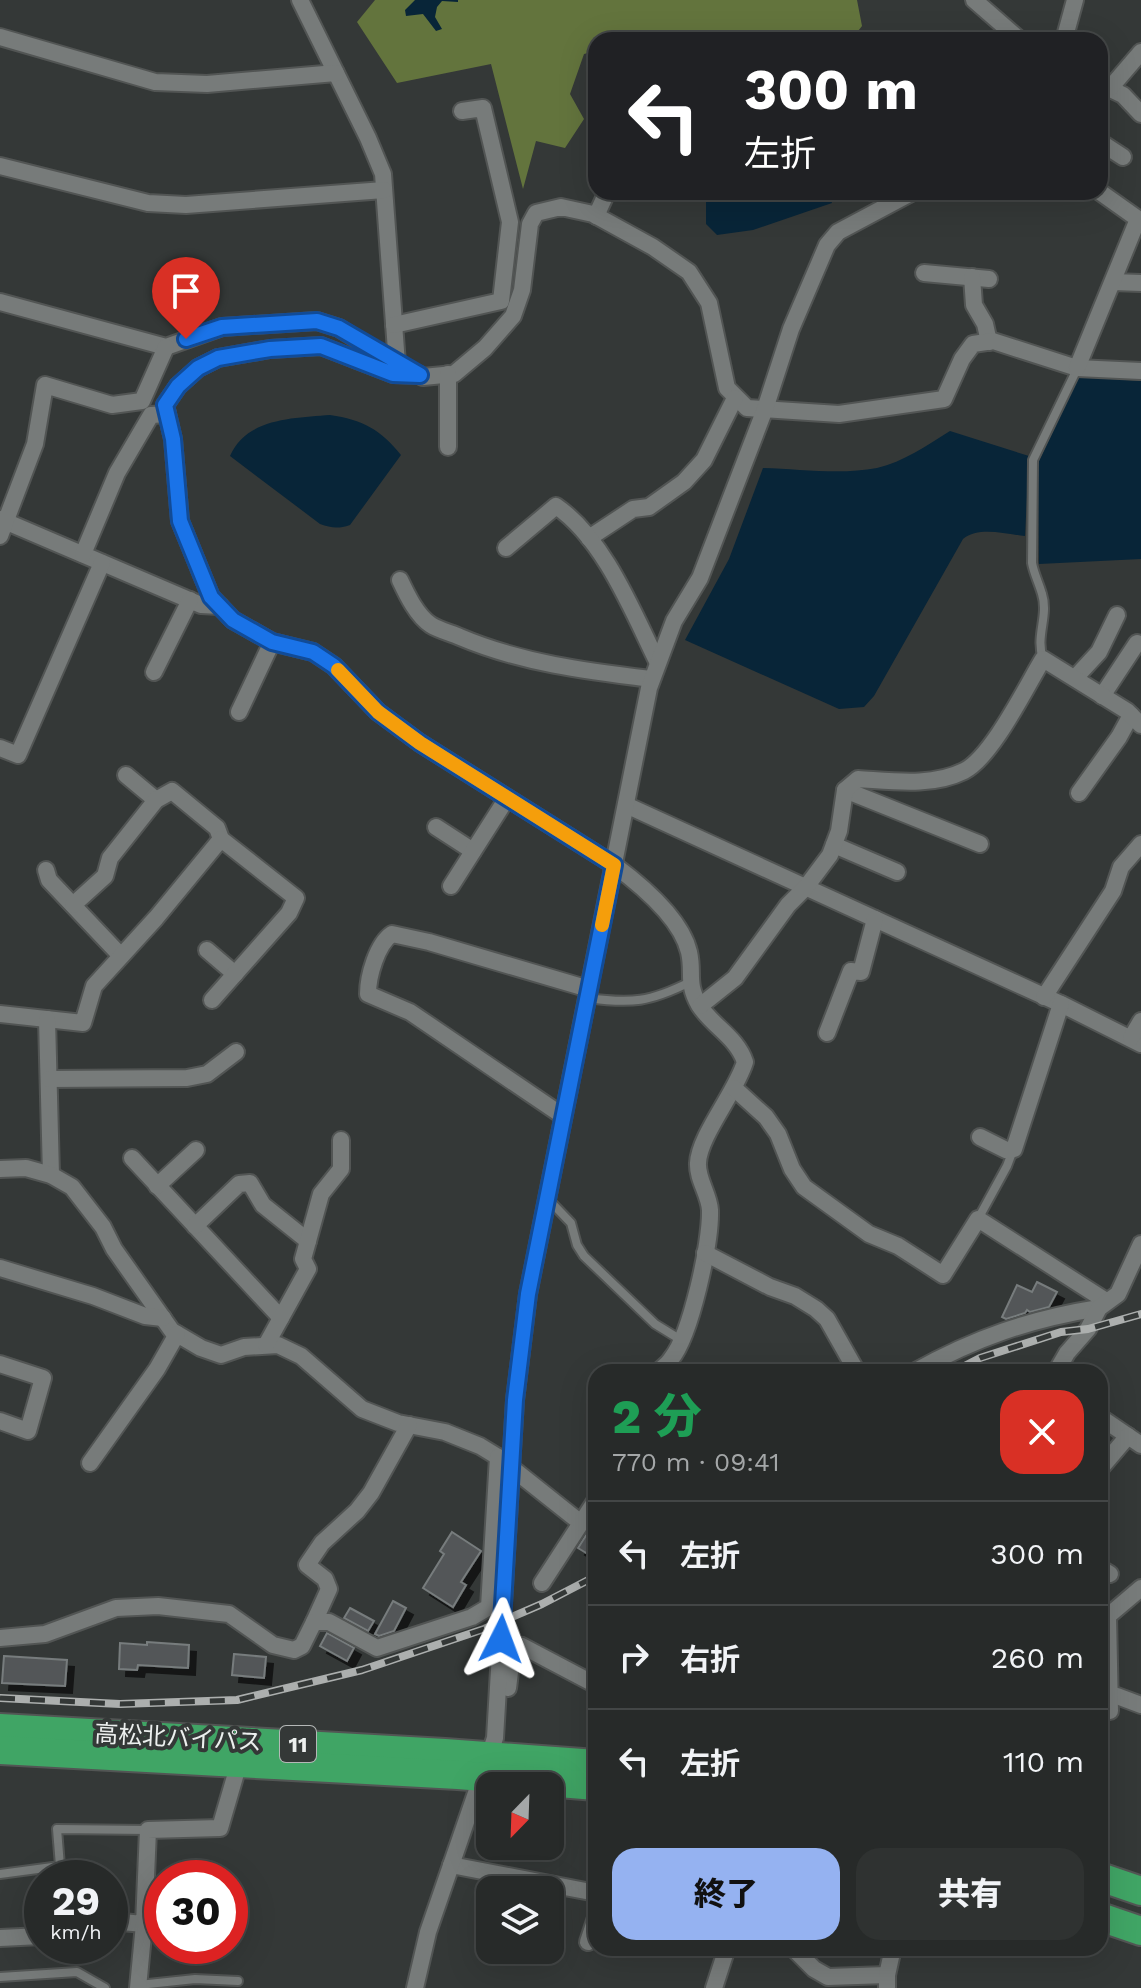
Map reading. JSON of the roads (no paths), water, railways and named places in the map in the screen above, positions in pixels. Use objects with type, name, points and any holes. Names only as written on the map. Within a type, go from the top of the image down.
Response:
[{"type":"highway","name":"高松北バイパス","points":[[0,1728],[588,1763]]},
{"type":"highway","name":"高松北バイパス","points":[[0,1750],[239,1763],[488,1757],[588,1784]]},
{"type":"highway","points":[[1108,1880],[1141,1891]]},
{"type":"highway","points":[[1108,1920],[1141,1931]]},
{"type":"street","points":[[300,0],[383,174],[397,364]]},
{"type":"street","points":[[974,0],[1011,32]]},
{"type":"street","points":[[1066,32],[1075,0]]},
{"type":"street","points":[[0,37],[155,82],[207,84],[336,73]]},
{"type":"street","points":[[1108,83],[1141,52]]},
{"type":"street","points":[[1108,86],[1123,95],[1141,114]]},
{"type":"street","points":[[394,325],[501,301],[510,222],[483,108],[462,111]]},
{"type":"street","points":[[1108,147],[1123,157]]},
{"type":"street","points":[[0,166],[148,203],[186,205],[384,190]]},
{"type":"street","points":[[1077,368],[1138,219],[1108,198]]},
{"type":"street","points":[[596,216],[603,200]]},
{"type":"street","points":[[314,1622],[329,1622],[377,1648],[472,1617],[489,1607],[528,1294],[651,679],[674,621],[700,578],[765,409],[791,329],[827,245],[838,232],[898,200]]},
{"type":"street","points":[[667,1364],[673,1358],[692,1310],[705,1253],[710,1212],[698,1162],[745,1062],[741,1052],[700,1006],[690,982],[690,959],[679,925],[631,877],[420,743],[378,712],[334,666],[313,652],[272,642],[233,620],[211,597],[180,521],[173,439],[165,405],[178,386],[198,368],[218,358],[270,349],[321,346],[393,374],[454,374],[485,348],[513,316],[522,290],[530,224],[536,213],[561,207],[596,216],[653,247],[689,272],[709,303],[727,388],[747,408],[839,414],[944,399],[962,359],[973,344],[989,342],[1077,368],[1141,371]]},
{"type":"street","points":[[924,273],[989,279]]},
{"type":"street","points":[[972,277],[974,305],[985,324],[989,342]]},
{"type":"street","points":[[1113,282],[1141,283]]},
{"type":"street","points":[[0,302],[166,347],[222,327],[317,321],[339,328],[420,375]]},
{"type":"street","points":[[166,347],[142,401],[112,405],[45,385],[35,444],[2,525],[83,554],[201,605],[220,606]]},
{"type":"street","points":[[448,374],[448,447]]},
{"type":"street","points":[[589,538],[633,509],[649,507],[684,482],[704,460],[735,398]]},
{"type":"street","points":[[83,554],[117,473],[151,415],[167,414]]},
{"type":"street","points":[[506,548],[556,506],[589,538],[625,595],[657,661]]},
{"type":"street","points":[[0,748],[18,755],[102,563]]},
{"type":"street","points":[[400,580],[408,597],[430,624],[471,642],[505,654],[580,671],[651,679]]},
{"type":"street","points":[[154,672],[190,600]]},
{"type":"street","points":[[1075,678],[1099,652],[1117,615]]},
{"type":"street","points":[[239,712],[272,642]]},
{"type":"street","points":[[1102,696],[1137,643]]},
{"type":"street","points":[[700,1006],[735,978],[788,905],[830,855],[839,831],[845,790],[858,779],[910,782],[965,771],[983,755],[995,738],[1043,659],[1136,720],[1119,737],[1079,793]]},
{"type":"street","points":[[126,775],[156,800]]},
{"type":"street","points":[[845,790],[980,844]]},
{"type":"street","points":[[73,905],[105,876],[110,858],[156,800],[172,791],[217,828],[221,839],[296,898],[289,913],[212,1000]]},
{"type":"street","points":[[451,886],[507,798]]},
{"type":"street","points":[[626,805],[1136,1041],[1141,1021]]},
{"type":"street","points":[[436,827],[473,851]]},
{"type":"street","points":[[0,1014],[83,1023],[94,986],[221,839]]},
{"type":"street","points":[[1044,997],[1113,891],[1121,867],[1141,844]]},
{"type":"street","points":[[834,845],[897,872]]},
{"type":"street","points":[[46,870],[49,880],[121,956]]},
{"type":"street","points":[[827,1033],[851,971],[861,972],[875,919]]},
{"type":"street","points":[[563,1116],[410,1012],[368,994],[368,982],[384,939],[392,934],[429,942],[588,993]]},
{"type":"street","points":[[207,950],[235,974]]},
{"type":"street","points":[[980,1137],[1006,1150],[1014,1149],[1061,1004]]},
{"type":"street","points":[[47,1019],[51,1175]]},
{"type":"street","points":[[49,1079],[187,1078],[207,1074],[236,1052]]},
{"type":"street","points":[[734,1088],[766,1117],[778,1134],[792,1169],[804,1187],[869,1234],[898,1246],[943,1275],[978,1219],[1102,1304]]},
{"type":"street","points":[[266,1345],[308,1269],[303,1259],[321,1194],[341,1169],[341,1140]]},
{"type":"street","points":[[157,1186],[196,1150]]},
{"type":"street","points":[[132,1158],[281,1318]]},
{"type":"street","points":[[0,1169],[26,1168],[51,1175],[72,1187],[177,1334],[221,1355],[244,1347],[278,1345],[301,1356],[362,1409],[409,1425],[445,1432],[480,1446],[581,1523]]},
{"type":"street","points":[[195,1226],[239,1184],[250,1183],[263,1205],[308,1241]]},
{"type":"street","points":[[929,1364],[1008,1327],[1102,1304],[1118,1294],[1141,1244]]},
{"type":"street","points":[[705,1253],[816,1309],[827,1319],[852,1364]]},
{"type":"street","points":[[0,1268],[93,1296],[145,1316],[163,1318]]},
{"type":"street","points":[[1061,1364],[1088,1329],[1102,1304]]},
{"type":"street","points":[[90,1463],[157,1369],[177,1334]]},
{"type":"street","points":[[0,1364],[43,1378],[28,1431],[0,1421]]},
{"type":"street","points":[[1108,1423],[1134,1441],[1108,1462]]},
{"type":"street","points":[[0,1638],[45,1634],[116,1608],[158,1606],[229,1614],[273,1645],[294,1650],[302,1646],[329,1589],[325,1579],[307,1565],[322,1543],[357,1511],[371,1493],[409,1425]]},
{"type":"street","points":[[488,1757],[505,1463]]},
{"type":"street","points":[[542,1583],[588,1512]]},
{"type":"street","points":[[1108,1616],[1141,1588]]},
{"type":"street","points":[[415,1988],[428,1932],[488,1757],[502,1730],[512,1656],[522,1646],[588,1681]]},
{"type":"street","points":[[1108,1700],[1141,1705]]},
{"type":"street","points":[[147,1860],[148,1830],[220,1828],[239,1763]]},
{"type":"street","points":[[451,1865],[500,1876]]},
{"type":"street","points":[[564,1889],[588,1892]]},
{"type":"street","points":[[128,1923],[144,1924],[139,1986]]},
{"type":"street","points":[[0,1938],[24,1937]]},
{"type":"street","points":[[714,1988],[724,1956]]},
{"type":"street","points":[[801,1956],[828,1977],[887,1982],[892,1956]]},
{"type":"lane","points":[[1043,659],[1038,645],[1044,614],[1043,594],[1035,579],[1032,563],[1033,460],[1077,368]]},
{"type":"lane","points":[[588,993],[614,1002],[648,1000],[690,982]]},
{"type":"lane","points":[[978,1219],[1014,1149]]},
{"type":"lane","points":[[547,1198],[571,1223],[577,1245],[584,1256],[655,1324],[681,1340]]},
{"type":"lane","points":[[0,1874],[60,1866],[57,1829],[148,1830]]},
{"type":"lane","points":[[0,1977],[77,1972],[105,1988]]},
{"type":"lane","points":[[139,1986],[195,1979],[238,1981]]},
{"type":"water","points":[[415,0],[458,0],[458,2],[442,1],[437,7],[435,17],[442,29],[436,31],[423,14],[406,16],[405,10]]},
{"type":"water","points":[[706,200],[831,200],[832,203],[753,230],[717,235],[706,224]]},
{"type":"water","points":[[1078,377],[1141,381],[1141,559],[1039,564],[1038,463]]},
{"type":"water","points":[[330,415],[370,427],[386,438],[401,455],[350,525],[338,527],[320,524],[230,456],[237,443],[259,427],[287,419]]},
{"type":"water","points":[[950,431],[1029,456],[1025,536],[984,532],[963,539],[874,696],[864,707],[839,709],[685,640],[729,559],[763,468],[835,471],[877,468],[906,457]]},
{"type":"railway","points":[[968,1364],[1061,1332],[1088,1329],[1141,1314]]},
{"type":"railway","points":[[0,1698],[120,1704],[237,1700],[362,1670],[484,1629],[588,1580]]}]
